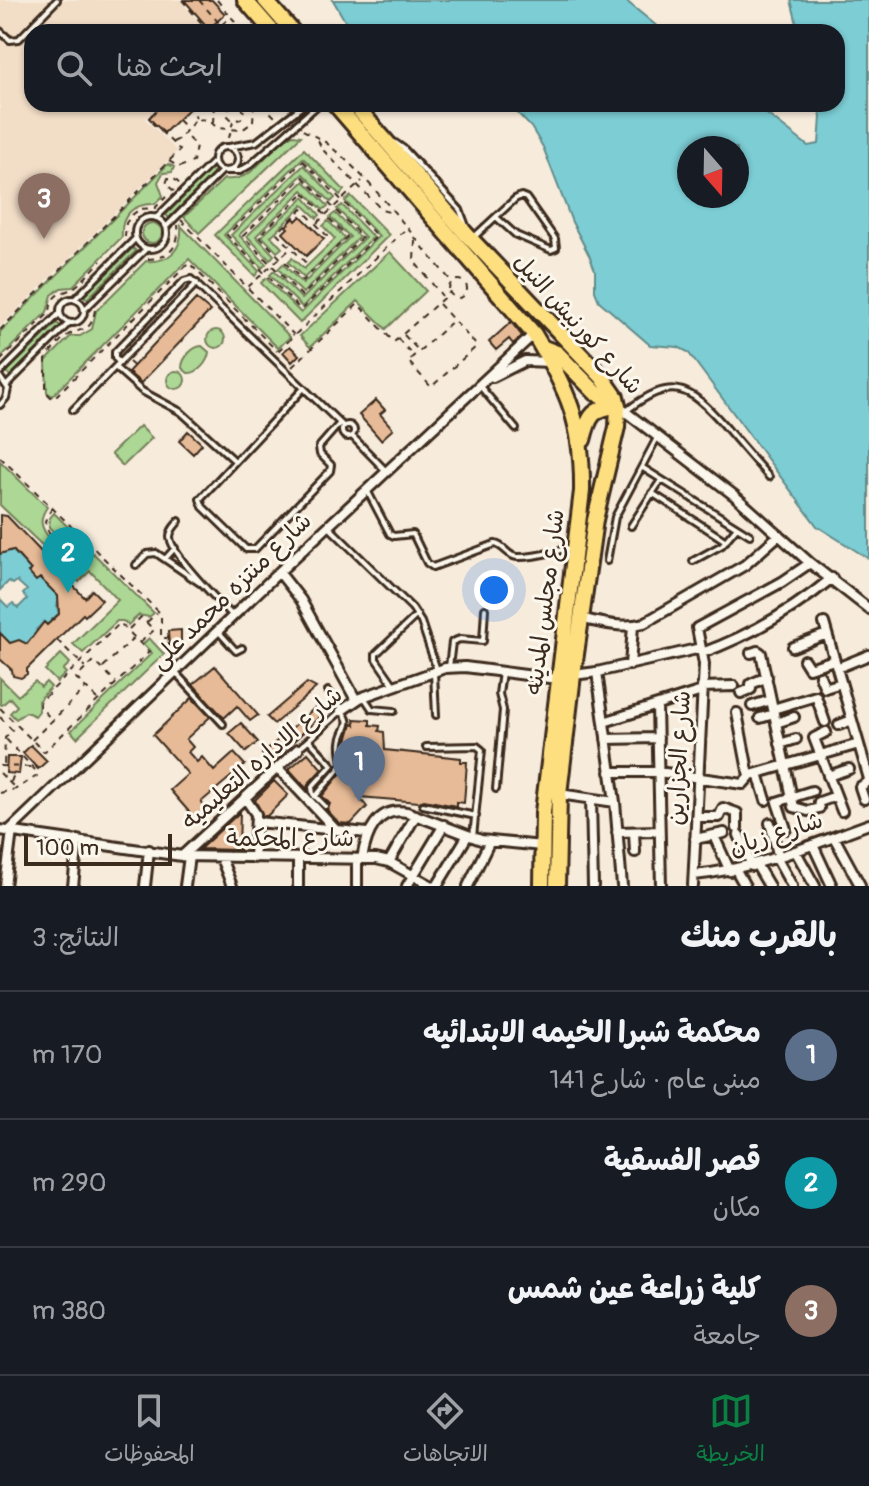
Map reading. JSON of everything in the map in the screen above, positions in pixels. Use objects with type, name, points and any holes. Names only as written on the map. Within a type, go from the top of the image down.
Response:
[{"type":"highway","points":[[245,0],[266,24]]},
{"type":"highway","points":[[265,0],[286,24]]},
{"type":"highway","name":"شارع كورنيش النيل","points":[[342,112],[538,340]]},
{"type":"highway","name":"شارع كورنيش النيل","points":[[361,112],[469,237],[602,377],[622,408]]},
{"type":"highway","points":[[538,340],[557,353],[596,393],[622,408]]},
{"type":"highway","name":"شارع مجلس المدينه","points":[[538,340],[570,399],[581,446],[582,491],[543,812],[542,886]]},
{"type":"highway","points":[[581,446],[591,417],[603,407],[622,408]]},
{"type":"highway","name":"شارع مجلس المدينه","points":[[557,886],[559,794],[573,675],[595,520],[622,408]]},
{"type":"street","name":"شارع منتزه محمد على","points":[[7,831],[514,353],[538,340]]},
{"type":"street","points":[[514,353],[525,361]]},
{"type":"street","name":"شارع منتزه محمد على","points":[[481,384],[525,361],[551,362]]},
{"type":"street","name":"شارع كورنيش النيل","points":[[622,408],[735,496],[810,563],[869,609]]},
{"type":"street","points":[[583,619],[633,626],[657,616],[745,565],[779,535]]},
{"type":"street","name":"شارع الجزارين","points":[[693,886],[702,689],[702,650],[696,633],[699,627],[782,582],[810,563]]},
{"type":"street","points":[[279,572],[301,600],[360,698]]},
{"type":"street","points":[[573,675],[731,642],[784,615],[832,578]]},
{"type":"street","points":[[824,623],[863,748],[869,780],[860,787],[864,799]]},
{"type":"street","points":[[630,665],[633,626]]},
{"type":"street","points":[[793,647],[827,634]]},
{"type":"street","points":[[751,653],[760,651],[759,662],[767,677],[784,766],[796,809],[810,811],[836,796]]},
{"type":"street","points":[[804,660],[809,668],[869,655]]},
{"type":"street","name":"شارع الاداره التعليميه","points":[[342,710],[360,698],[449,667],[557,679]]},
{"type":"street","points":[[597,672],[615,802],[622,886]]},
{"type":"street","points":[[820,676],[825,688],[841,683]]},
{"type":"street","points":[[741,693],[751,689],[751,684],[767,677]]},
{"type":"street","points":[[604,722],[702,689],[734,686]]},
{"type":"street","points":[[760,718],[816,696],[826,727],[814,736],[842,811]]},
{"type":"street","points":[[657,706],[661,886]]},
{"type":"street","points":[[752,706],[794,717]]},
{"type":"street","points":[[737,713],[754,775],[766,800]]},
{"type":"street","points":[[839,725],[852,720]]},
{"type":"street","points":[[606,739],[658,738]]},
{"type":"street","points":[[780,744],[796,739]]},
{"type":"street","points":[[610,772],[658,772],[743,784],[754,775],[820,755],[863,748]]},
{"type":"street","name":"شارع الاداره التعليميه","points":[[185,856],[298,749]]},
{"type":"street","points":[[278,768],[335,830]]},
{"type":"street","points":[[828,776],[849,769]]},
{"type":"street","points":[[786,829],[777,802],[812,791]]},
{"type":"street","points":[[559,794],[615,802]]},
{"type":"street","points":[[245,798],[252,805],[257,822],[254,858]]},
{"type":"street","points":[[591,799],[593,886]]},
{"type":"street","points":[[696,817],[719,817],[723,808],[737,813],[738,831],[754,865],[769,886]]},
{"type":"street","points":[[357,886],[367,833],[389,812],[416,815],[490,841],[542,846]]},
{"type":"street","points":[[389,862],[416,815]]},
{"type":"street","points":[[257,822],[367,833]]},
{"type":"street","points":[[770,823],[778,858],[792,886]]},
{"type":"street","name":"شارع زيان","points":[[694,875],[754,865],[869,824]]},
{"type":"street","points":[[407,886],[444,825]]},
{"type":"street","points":[[5,886],[7,831]]},
{"type":"street","name":"شارع المحكمة","points":[[7,831],[185,856],[389,862],[434,886]]},
{"type":"street","points":[[617,832],[659,831]]},
{"type":"street","points":[[634,832],[635,852]]},
{"type":"street","points":[[695,839],[724,833]]},
{"type":"street","points":[[434,886],[471,836]]},
{"type":"street","points":[[714,836],[745,886]]},
{"type":"street","points":[[834,837],[859,885],[869,877]]},
{"type":"street","points":[[73,886],[78,840]]},
{"type":"street","points":[[468,886],[490,841]]},
{"type":"street","points":[[813,845],[832,886]]},
{"type":"street","points":[[145,886],[149,850]]},
{"type":"street","points":[[796,852],[815,886]]},
{"type":"street","points":[[185,856],[185,886]]},
{"type":"street","points":[[221,858],[232,886]]},
{"type":"street","points":[[298,859],[298,886]]},
{"type":"lane","points":[[34,24],[57,0]]},
{"type":"lane","points":[[0,31],[10,40],[19,39],[24,34]]},
{"type":"lane","points":[[156,218],[214,161],[217,151],[256,142],[295,112]]},
{"type":"lane","points":[[166,227],[222,171],[244,170],[310,112]]},
{"type":"lane","points":[[281,123],[289,130]]},
{"type":"lane","points":[[229,147],[236,152],[238,159],[236,167],[229,171]]},
{"type":"lane","points":[[214,161],[222,171]]},
{"type":"lane","points":[[469,237],[515,199],[524,196],[555,239],[556,248],[551,250],[516,235],[496,217]]},
{"type":"lane","points":[[0,405],[8,394],[7,385],[0,375],[60,313],[65,301],[75,299],[136,238],[138,224],[146,218],[156,218],[166,227],[167,236],[163,244],[155,249],[146,249],[84,310],[79,321],[69,323],[7,385]]},
{"type":"lane","points":[[136,238],[146,249]]},
{"type":"lane","points":[[235,461],[185,415],[142,391],[118,366],[115,358],[115,352],[184,281],[191,279],[342,425],[352,427],[352,436],[387,472]]},
{"type":"lane","points":[[73,410],[197,283]]},
{"type":"lane","points":[[75,299],[84,310]]},
{"type":"lane","points":[[60,313],[62,319],[69,323]]},
{"type":"lane","points":[[149,318],[157,325]]},
{"type":"lane","points":[[140,327],[148,334]]},
{"type":"lane","points":[[481,384],[516,429]]},
{"type":"lane","points":[[304,388],[202,496],[200,502],[246,549],[250,551],[330,471],[331,465],[320,454],[319,447],[342,425]]},
{"type":"lane","points":[[622,408],[660,391],[686,391],[703,401],[769,477]]},
{"type":"lane","points":[[342,425],[343,436],[352,436]]},
{"type":"lane","points":[[607,561],[615,517],[658,436]]},
{"type":"lane","points":[[643,468],[750,535]]},
{"type":"lane","points":[[631,526],[661,480]]},
{"type":"lane","points":[[367,490],[390,534],[413,534],[427,563],[433,567],[495,544],[501,545],[515,557],[575,547]]},
{"type":"lane","points":[[652,493],[726,541]]},
{"type":"lane","points":[[179,521],[170,536],[175,548],[202,584],[233,616]]},
{"type":"lane","points":[[328,526],[417,615],[436,670],[436,715]]},
{"type":"lane","points":[[693,561],[726,541],[737,527]]},
{"type":"lane","points":[[165,559],[175,548]]},
{"type":"lane","points":[[136,565],[150,553],[156,553],[202,584]]},
{"type":"lane","points":[[449,667],[454,640],[483,641],[485,609]]},
{"type":"lane","points":[[394,685],[376,659],[376,654],[417,615]]},
{"type":"lane","points":[[218,631],[236,651],[242,648]]},
{"type":"lane","points":[[175,672],[223,724]]},
{"type":"lane","points":[[496,789],[503,710],[499,694],[502,672]]},
{"type":"lane","points":[[315,797],[344,762],[341,742],[349,722],[328,691]]},
{"type":"lane","points":[[360,698],[372,709],[394,711]]},
{"type":"lane","name":"شارع الاداره التعليميه","points":[[298,749],[342,710]]},
{"type":"lane","points":[[309,740],[332,765],[311,790],[325,806]]},
{"type":"lane","points":[[426,747],[481,748],[476,816],[471,836]]},
{"type":"lane","points":[[423,805],[476,816]]},
{"type":"path","points":[[182,0],[204,24]]},
{"type":"path","points":[[199,0],[219,24]]},
{"type":"path","points":[[217,0],[238,24]]},
{"type":"path","points":[[223,24],[231,17]]},
{"type":"path","points":[[0,330],[180,150],[148,119],[154,112]]},
{"type":"path","points":[[193,112],[196,119]]},
{"type":"path","points":[[213,124],[214,112]]},
{"type":"path","points":[[229,112],[227,115],[233,121]]},
{"type":"path","points":[[196,119],[207,120],[218,128],[242,130],[253,122],[254,113],[244,112],[241,119],[233,121]]},
{"type":"path","points":[[270,112],[281,123]]},
{"type":"path","points":[[172,142],[179,139],[196,119]]},
{"type":"path","points":[[178,120],[187,129]]},
{"type":"path","points":[[229,138],[233,121]]},
{"type":"path","points":[[289,130],[302,129],[327,143],[363,179],[452,282]]},
{"type":"path","points":[[169,161],[182,167],[193,162],[197,154],[196,146],[183,133]]},
{"type":"path","points":[[318,139],[322,149],[382,210],[393,213]]},
{"type":"path","points":[[303,161],[341,200],[377,236],[301,310],[227,235],[303,161]]},
{"type":"path","points":[[303,177],[362,237],[302,296],[272,265],[243,236],[303,177]]},
{"type":"path","points":[[125,238],[126,223],[132,215],[140,209],[155,208],[174,191],[166,183],[169,178],[181,185]]},
{"type":"path","points":[[316,224],[363,179]]},
{"type":"path","points":[[304,193],[347,237],[303,281],[280,258],[259,236],[304,193]]},
{"type":"path","points":[[306,263],[277,233],[302,209],[331,240]]},
{"type":"path","points":[[146,259],[164,257],[173,249],[178,238],[177,216]]},
{"type":"path","points":[[177,216],[294,336]]},
{"type":"path","points":[[277,351],[406,229]]},
{"type":"path","points":[[415,239],[414,261],[444,298]]},
{"type":"path","points":[[248,288],[291,248]]},
{"type":"path","points":[[0,361],[50,312],[51,302],[58,293],[73,289],[104,258]]},
{"type":"path","points":[[94,311],[89,326],[70,334],[46,357],[46,392],[53,399],[189,263],[293,367],[358,304],[394,342],[449,293],[452,282]]},
{"type":"path","points":[[449,293],[458,299],[467,291],[463,281],[452,282]]},
{"type":"path","points":[[438,303],[454,320],[477,346],[431,387],[408,361],[454,320]]},
{"type":"path","points":[[403,334],[419,351]]},
{"type":"path","points":[[397,338],[414,356]]},
{"type":"path","points":[[125,358],[137,369]]},
{"type":"path","points":[[0,457],[161,614],[161,638],[168,638]]},
{"type":"path","points":[[52,508],[45,526],[60,543],[76,555],[85,554],[93,548]]},
{"type":"path","points":[[45,557],[60,543]]},
{"type":"path","points":[[147,623],[158,612]]},
{"type":"path","points":[[127,630],[141,617],[154,630],[140,643]]},
{"type":"path","points":[[0,708],[44,752],[149,652],[120,623],[40,702],[41,708],[53,721]]},
{"type":"path","points":[[102,669],[134,637]]},
{"type":"path","points":[[57,640],[86,668]]},
{"type":"path","points":[[98,700],[76,678],[86,668],[94,661],[116,683]]},
{"type":"path","points":[[32,740],[86,688]]},
{"type":"path","points":[[0,717],[12,730],[5,738],[2,766],[32,767]]},
{"type":"path","points":[[0,793],[16,789],[37,776],[5,738]]},
{"type":"path","points":[[0,773],[16,789]]},
{"type":"path","points":[[11,783],[14,774]]},
{"type":"shaded area","points":[[0,0],[180,0],[201,24],[24,24],[24,112],[152,112],[145,119],[177,151],[0,327]]},
{"type":"green space","points":[[293,135],[301,136],[199,233],[184,217],[224,179],[245,175]]},
{"type":"green space","points":[[304,149],[344,190],[340,195],[303,158],[224,235],[259,271],[255,276],[215,235]]},
{"type":"green space","points":[[168,164],[174,167],[172,172],[163,173],[158,182],[163,196],[155,204],[134,208],[123,223],[122,237],[72,287],[61,288],[52,295],[47,312],[0,358],[0,332]]},
{"type":"green space","points":[[304,165],[335,198],[331,202],[303,174],[239,235],[266,264],[262,268],[231,235]]},
{"type":"green space","points":[[210,170],[214,173],[169,218],[166,215]]},
{"type":"green space","points":[[304,181],[328,206],[323,210],[303,190],[256,236],[274,255],[270,260],[247,236]]},
{"type":"green space","points":[[351,196],[389,235],[300,323],[261,283],[266,278],[301,313],[379,236],[345,201]]},
{"type":"green space","points":[[304,197],[320,215],[317,218],[303,205],[271,236],[282,248],[277,252],[262,236]]},
{"type":"green space","points":[[342,205],[373,237],[302,307],[270,275],[274,271],[302,299],[365,237],[337,209]]},
{"type":"green space","points":[[335,213],[359,237],[303,293],[278,269],[283,264],[303,284],[350,237],[330,217]]},
{"type":"green space","points":[[328,221],[345,238],[304,278],[288,262],[292,258],[304,269],[335,239],[323,226]]},
{"type":"green space","points":[[148,223],[156,223],[162,233],[156,243],[148,243],[142,237],[142,229]]},
{"type":"green space","points":[[181,226],[290,337],[278,348],[189,259],[52,396],[47,392],[46,361],[71,336],[80,336],[92,329],[96,311],[146,261],[161,260],[173,253],[180,241]]},
{"type":"green space","points":[[133,248],[136,251],[87,299],[84,296]]},
{"type":"green space","points":[[390,252],[426,291],[386,329],[358,301],[310,347],[300,336]]},
{"type":"green space","points":[[57,323],[60,326],[10,376],[7,372]]},
{"type":"green space","points":[[216,330],[225,339],[216,348],[207,339]]},
{"type":"green space","points":[[202,346],[209,352],[207,360],[202,367],[188,373],[182,368],[184,360],[192,350]]},
{"type":"green space","points":[[176,371],[185,380],[176,389],[167,380]]},
{"type":"green space","points":[[140,426],[152,438],[123,466],[111,454]]},
{"type":"green space","points":[[0,461],[47,507],[42,524],[51,540],[44,547],[0,505]]},
{"type":"green space","points":[[54,513],[88,547],[76,550],[62,541],[49,527]]},
{"type":"green space","points":[[93,553],[154,613],[149,617],[139,615],[128,625],[117,621],[83,653],[73,644],[118,600],[90,571],[79,582],[60,563],[68,556],[83,560]]},
{"type":"green space","points":[[149,638],[164,654],[77,738],[71,731],[152,653],[143,644]]},
{"type":"green space","points":[[61,654],[70,663],[57,682],[45,670]]},
{"type":"green space","points":[[0,678],[18,696],[35,681],[41,687],[46,682],[51,687],[38,701],[39,711],[35,716],[26,712],[16,719],[10,713],[17,706],[10,698],[0,704]]},
{"type":"water","points":[[333,0],[625,0],[654,24],[352,24],[345,21]]},
{"type":"water","points":[[791,0],[869,0],[869,559],[817,526],[688,352],[678,347],[650,345],[599,301],[595,291],[595,270],[572,222],[543,147],[531,127],[517,112],[764,112],[808,146],[819,144],[820,112],[845,112],[845,24],[797,24]]},
{"type":"water","points":[[12,550],[36,580],[40,578],[59,597],[59,613],[47,625],[44,622],[26,644],[19,640],[10,644],[0,633],[0,599],[8,607],[13,603],[18,608],[27,599],[23,594],[27,590],[17,581],[13,584],[9,581],[0,590],[0,553]]},
{"type":"building","points":[[184,0],[212,0],[225,14],[214,24],[205,24]]},
{"type":"building","points":[[155,112],[186,112],[164,133],[149,118]]},
{"type":"building","points":[[301,216],[324,239],[306,256],[283,233],[294,218],[296,221]]},
{"type":"building","points":[[196,299],[210,311],[141,383],[128,372]]},
{"type":"building","points":[[511,322],[522,336],[513,344],[509,339],[496,350],[489,342]]},
{"type":"building","points":[[290,346],[299,355],[292,362],[283,352]]},
{"type":"building","points":[[376,400],[385,410],[380,414],[393,429],[381,440],[359,415]]},
{"type":"building","points":[[188,431],[202,444],[193,454],[179,441]]},
{"type":"building","points":[[0,515],[7,516],[85,598],[92,590],[102,600],[85,616],[83,614],[21,678],[13,676],[12,670],[0,659],[0,633],[10,643],[19,640],[27,644],[44,622],[47,625],[59,614],[58,596],[40,578],[36,581],[28,572],[31,570],[13,550],[0,554]]},
{"type":"building","points":[[181,630],[181,645],[169,646],[168,631]]},
{"type":"building","points":[[215,666],[258,715],[250,721],[237,706],[224,718],[193,684]]},
{"type":"building","points":[[307,683],[316,688],[274,724],[267,717]]},
{"type":"building","points":[[192,698],[210,717],[186,739],[193,747],[188,752],[197,762],[202,757],[214,771],[234,753],[245,765],[201,802],[209,811],[197,821],[170,790],[188,774],[153,735]]},
{"type":"building","points":[[319,704],[326,711],[270,763],[262,754]]},
{"type":"building","points":[[354,719],[370,720],[370,725],[380,726],[379,731],[384,732],[385,750],[461,758],[461,762],[467,762],[464,803],[456,802],[456,806],[424,800],[359,797],[367,807],[351,824],[339,823],[327,810],[330,804],[322,796],[347,766],[346,744],[352,724],[355,725]]},
{"type":"building","points":[[241,723],[258,742],[246,752],[229,733]]},
{"type":"building","points":[[31,745],[47,761],[38,769],[23,753]]},
{"type":"building","points":[[308,753],[322,769],[307,789],[289,769]]},
{"type":"building","points":[[7,757],[21,757],[19,774],[6,773]]},
{"type":"building","points":[[274,781],[288,795],[267,816],[263,816],[255,800]]},
{"type":"building","points":[[240,812],[239,850],[200,849],[203,846]]},
{"type":"place","name":"كلية زراعة عين شمس","points":[[44,239]]},
{"type":"place","name":"قصر الفسقية","points":[[68,593]]},
{"type":"place","name":"محكمة شبرا الخيمه الابتدائيه","points":[[359,802]]}]
